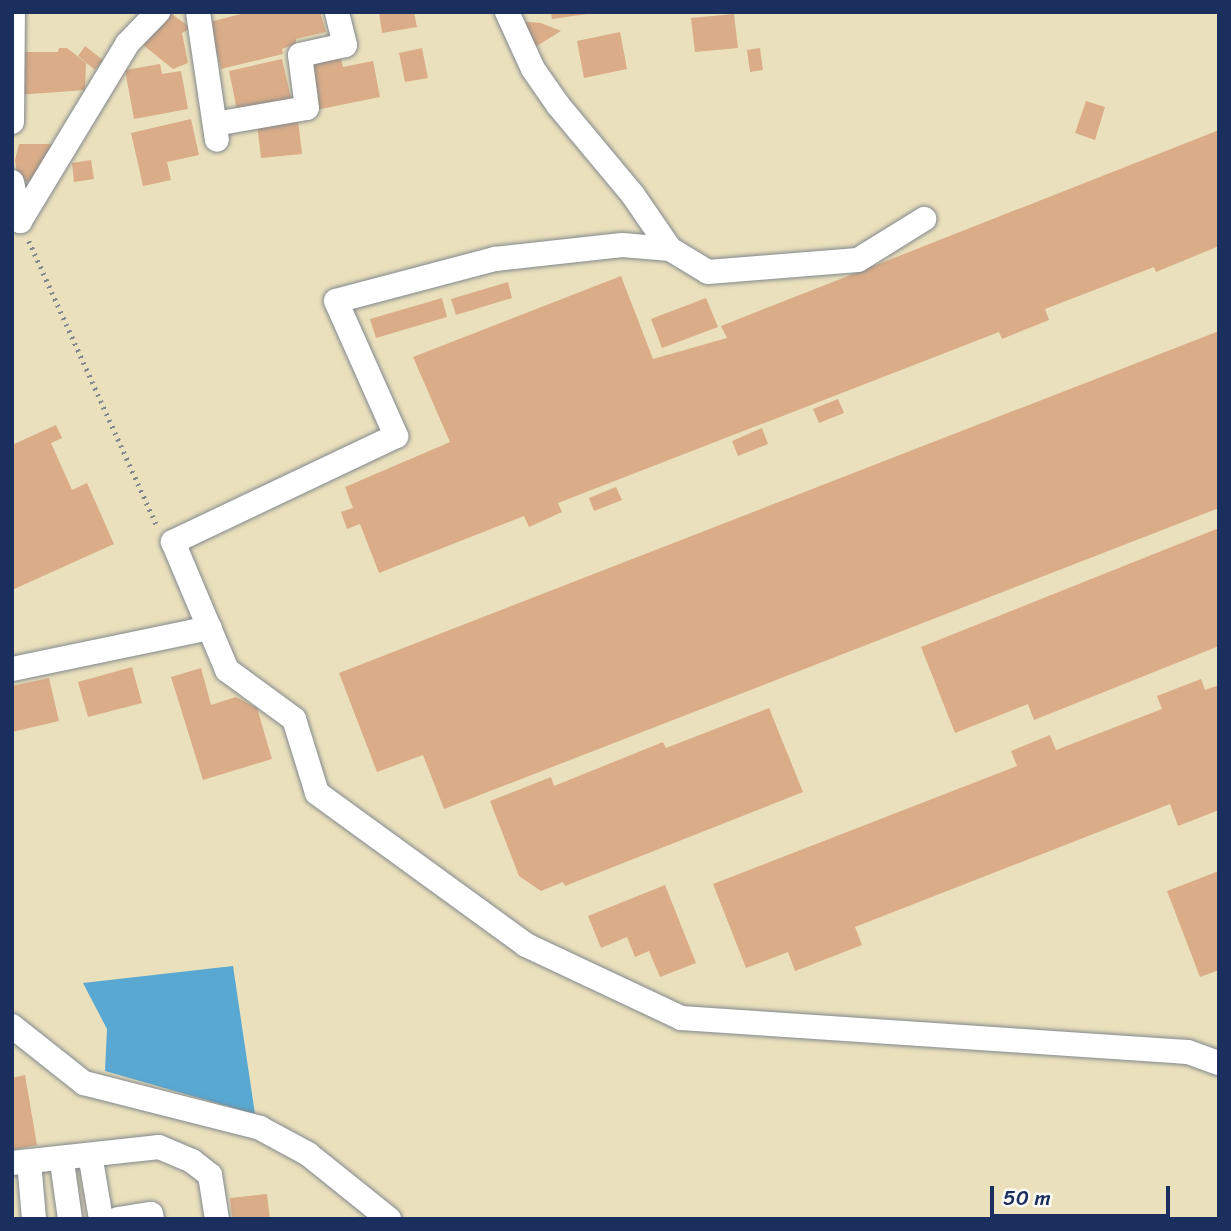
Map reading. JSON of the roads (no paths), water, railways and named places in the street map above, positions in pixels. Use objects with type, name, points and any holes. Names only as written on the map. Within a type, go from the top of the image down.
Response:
[{"type":"street","points":[[12,122],[13,12]]},
{"type":"street","points":[[16,219],[127,44],[158,12]]},
{"type":"street","points":[[198,12],[216,133],[307,108],[300,55],[345,45],[337,12]]},
{"type":"street","points":[[507,12],[533,69],[670,249],[708,272],[858,260],[924,219]]},
{"type":"street","points":[[12,182],[16,219]]},
{"type":"street","points":[[670,249],[622,245],[495,259],[336,301],[396,436],[173,542],[227,670],[294,719],[317,793],[526,945],[681,1018],[1188,1052],[1219,1063]]},
{"type":"street","points":[[12,669],[210,628]]},
{"type":"street","points":[[12,1026],[84,1083],[260,1128],[308,1154],[389,1219]]},
{"type":"street","points":[[18,1170],[159,1147],[192,1161],[210,1175],[217,1219]]},
{"type":"street","points":[[18,1170],[63,1170],[163,1160],[184,1172],[197,1191],[202,1219]]},
{"type":"street","points":[[92,1166],[100,1219]]},
{"type":"street","points":[[18,1170],[34,1219]]},
{"type":"street","points":[[63,1170],[69,1219]]},
{"type":"street","points":[[118,1219],[151,1214],[152,1219]]},
{"type":"water","points":[[233,966],[255,1114],[105,1071],[107,1029],[83,983]]}]
